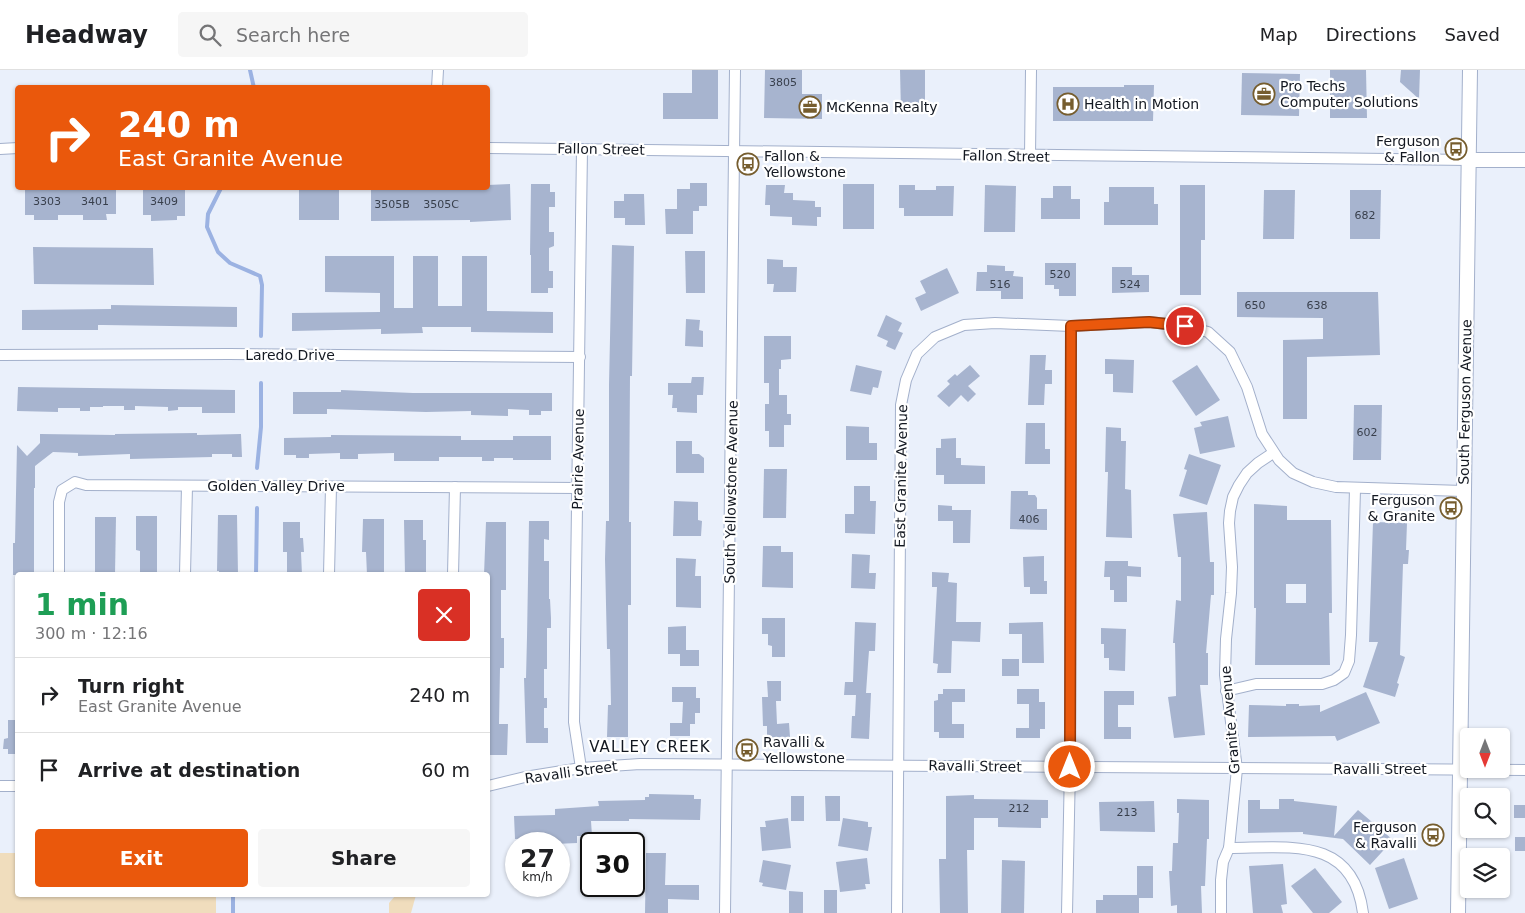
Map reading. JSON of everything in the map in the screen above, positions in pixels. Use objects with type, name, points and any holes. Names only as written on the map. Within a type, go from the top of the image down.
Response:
[{"type":"street","points":[[438,70],[438,85]]},
{"type":"street","name":"South Yellowstone Avenue","points":[[725,913],[735,70]]},
{"type":"street","points":[[1030,156],[1031,70]]},
{"type":"street","name":"South Ferguson Avenue","points":[[1460,728],[1470,70]]},
{"type":"street","points":[[0,149],[15,148]]},
{"type":"street","name":"Fallon Street","points":[[490,148],[1030,156],[1525,160]]},
{"type":"street","name":"Prairie Avenue","points":[[581,768],[574,722],[582,149]]},
{"type":"street","name":"East Granite Avenue","points":[[897,913],[901,405],[906,380],[917,354],[935,337],[964,325],[994,322],[1071,326],[1149,322],[1185,326],[1208,332],[1230,352],[1241,372],[1257,421],[1273,453],[1284,466],[1293,472],[1325,486],[1355,489],[1463,491]]},
{"type":"street","points":[[1067,913],[1070,767],[1071,326]]},
{"type":"street","name":"Laredo Drive","points":[[0,355],[229,354],[580,357]]},
{"type":"street","name":"Granite Avenue","points":[[1221,913],[1222,862],[1229,848],[1237,769],[1226,690],[1226,639],[1232,593],[1230,511],[1238,485],[1247,473],[1273,453]]},
{"type":"street","name":"Golden Valley Drive","points":[[59,572],[59,502],[62,490],[75,482],[86,486],[578,488]]},
{"type":"street","points":[[185,572],[187,486]]},
{"type":"street","points":[[329,572],[331,487]]},
{"type":"street","points":[[453,572],[455,487]]},
{"type":"street","points":[[1226,690],[1256,684],[1322,684],[1334,680],[1344,673],[1349,660],[1351,635],[1355,489]]},
{"type":"street","name":"Ravalli Street","points":[[490,786],[525,777],[581,768],[640,764],[899,764],[1460,770]]},
{"type":"street","name":"South Ferguson Avenue","points":[[1458,913],[1460,770]]},
{"type":"street","name":"Ravalli Street","points":[[1510,770],[1525,770]]},
{"type":"street","points":[[0,786],[15,786]]},
{"type":"street","points":[[1229,848],[1292,848],[1318,852],[1335,859],[1349,872],[1354,881],[1361,899],[1363,913]]},
{"type":"shaded area","points":[[0,853],[15,853],[15,897],[216,897],[216,913],[0,913]]},
{"type":"shaded area","points":[[394,897],[415,897],[411,913],[389,913],[389,903]]},
{"type":"building","points":[[692,70],[718,70],[718,119],[663,119],[663,93],[692,93]]},
{"type":"building","points":[[765,70],[802,70],[802,94],[822,94],[822,119],[764,118]]},
{"type":"building","points":[[900,70],[925,70],[925,112],[901,112]]},
{"type":"building","points":[[1330,70],[1366,70],[1367,118],[1330,118]]},
{"type":"building","points":[[1401,70],[1420,70],[1419,99],[1400,82]]},
{"type":"building","points":[[1242,73],[1300,74],[1299,116],[1241,115]]},
{"type":"building","points":[[1124,85],[1154,85],[1153,121],[1053,121],[1053,87],[1124,87]]},
{"type":"building","points":[[690,183],[707,183],[707,206],[699,206],[699,211],[693,211],[693,234],[666,234],[665,209],[677,209],[677,189],[690,189]]},
{"type":"building","points":[[510,184],[511,220],[470,222],[470,220],[371,221],[371,190],[490,190],[490,185]]},
{"type":"building","points":[[531,184],[550,184],[550,192],[555,192],[555,207],[549,207],[549,232],[554,232],[554,246],[549,248],[549,271],[553,271],[553,288],[548,288],[548,293],[531,293]]},
{"type":"building","points":[[843,184],[874,184],[874,229],[843,229]]},
{"type":"building","points":[[766,185],[785,185],[784,193],[793,193],[793,200],[815,201],[815,207],[821,207],[821,217],[817,217],[817,226],[792,225],[792,217],[770,216],[770,205],[765,205]]},
{"type":"building","points":[[899,185],[915,185],[915,190],[936,190],[936,186],[954,186],[953,216],[904,216],[904,208],[899,208]]},
{"type":"building","points":[[985,185],[1016,186],[1015,232],[984,232]]},
{"type":"building","points":[[1180,185],[1205,185],[1205,240],[1201,240],[1201,295],[1180,295]]},
{"type":"building","points":[[1053,186],[1071,186],[1071,199],[1080,199],[1080,219],[1041,219],[1041,198],[1053,198]]},
{"type":"building","points":[[1109,187],[1154,187],[1154,204],[1158,204],[1158,225],[1104,225],[1104,202],[1109,202]]},
{"type":"building","points":[[25,190],[116,190],[116,214],[106,214],[107,220],[83,220],[83,215],[58,215],[58,220],[34,220],[34,215],[25,215]]},
{"type":"building","points":[[143,190],[185,190],[185,216],[177,216],[177,220],[151,221],[151,215],[143,215]]},
{"type":"building","points":[[299,190],[339,190],[339,220],[299,220]]},
{"type":"building","points":[[1264,190],[1295,190],[1294,239],[1263,239]]},
{"type":"building","points":[[1350,190],[1381,190],[1380,239],[1350,239]]},
{"type":"building","points":[[624,194],[644,194],[645,225],[625,225],[625,218],[614,218],[614,201],[624,201]]},
{"type":"building","points":[[612,245],[634,246],[632,376],[630,376],[629,522],[631,522],[631,605],[628,605],[628,737],[607,737],[608,705],[611,705],[610,649],[607,649],[605,559],[606,521],[609,521]]},
{"type":"building","points":[[33,247],[153,248],[154,285],[34,284]]},
{"type":"building","points":[[685,251],[705,251],[705,293],[686,293]]},
{"type":"building","points":[[325,256],[394,256],[394,308],[413,308],[413,256],[438,256],[438,306],[462,306],[462,256],[487,256],[487,311],[553,312],[553,333],[471,332],[471,327],[422,327],[423,333],[381,334],[381,329],[292,331],[292,313],[380,312],[380,293],[325,292]]},
{"type":"building","points":[[767,259],[783,260],[783,267],[797,267],[796,292],[773,292],[774,284],[767,284]]},
{"type":"building","points":[[1045,263],[1076,263],[1076,296],[1059,296],[1059,289],[1054,289],[1054,285],[1045,285]]},
{"type":"building","points":[[987,265],[1005,266],[1005,271],[1014,271],[1013,276],[1023,277],[1023,299],[1001,299],[1001,291],[976,291],[977,272],[987,272]]},
{"type":"building","points":[[1112,267],[1132,267],[1132,275],[1149,275],[1149,292],[1112,293]]},
{"type":"building","points":[[947,268],[959,293],[921,311],[915,298],[926,293],[920,281]]},
{"type":"building","points":[[1237,292],[1378,292],[1380,355],[1307,357],[1307,419],[1283,419],[1283,340],[1323,339],[1323,318],[1237,317]]},
{"type":"building","points":[[111,305],[237,307],[237,327],[98,325],[98,330],[22,330],[22,310],[111,309]]},
{"type":"building","points":[[886,315],[902,323],[898,331],[903,333],[895,350],[886,346],[888,341],[877,336]]},
{"type":"building","points":[[686,319],[700,320],[699,330],[703,331],[703,347],[685,346]]},
{"type":"building","points":[[764,336],[791,336],[791,359],[781,360],[781,369],[779,369],[779,395],[787,395],[787,414],[791,414],[791,425],[784,425],[784,447],[769,447],[769,431],[765,431],[765,404],[769,404],[769,383],[764,383]]},
{"type":"building","points":[[1030,355],[1046,355],[1045,370],[1052,370],[1052,384],[1045,384],[1044,405],[1028,405]]},
{"type":"building","points":[[1105,359],[1134,360],[1133,393],[1113,392],[1113,374],[1105,374]]},
{"type":"building","points":[[856,365],[882,371],[878,388],[873,387],[871,395],[850,391]]},
{"type":"building","points":[[970,365],[980,376],[968,386],[976,394],[968,402],[961,395],[949,407],[937,396],[950,384],[947,381],[955,374],[957,376]]},
{"type":"building","points":[[1197,365],[1220,400],[1196,416],[1172,381]]},
{"type":"building","points":[[692,377],[704,377],[703,395],[697,395],[697,413],[677,412],[677,408],[672,408],[673,395],[668,395],[668,383],[691,383]]},
{"type":"building","points":[[18,387],[235,390],[235,413],[202,413],[202,407],[178,407],[178,410],[168,411],[168,407],[135,406],[135,410],[124,410],[124,406],[103,406],[90,407],[90,411],[80,411],[80,408],[58,408],[58,412],[17,411]]},
{"type":"building","points":[[341,390],[413,393],[552,393],[552,411],[541,411],[541,415],[529,415],[529,410],[508,409],[508,416],[471,415],[471,411],[426,412],[327,409],[327,414],[293,414],[293,392],[341,392]]},
{"type":"building","points":[[1354,405],[1382,405],[1381,460],[1353,460]]},
{"type":"building","points":[[1228,416],[1235,447],[1200,454],[1194,428],[1202,426],[1200,422]]},
{"type":"building","points":[[1026,423],[1045,423],[1045,449],[1050,449],[1050,464],[1025,464]]},
{"type":"building","points":[[846,426],[869,427],[869,443],[877,443],[877,460],[846,460]]},
{"type":"building","points":[[1106,427],[1121,428],[1121,441],[1126,441],[1125,489],[1131,490],[1132,538],[1106,537],[1108,472],[1105,472]]},
{"type":"building","points":[[40,434],[241,434],[242,457],[232,457],[232,454],[212,454],[212,457],[130,459],[130,454],[78,456],[78,453],[53,452],[35,466],[34,572],[15,572],[15,575],[13,575],[17,445],[27,456],[40,443]]},
{"type":"building","points":[[331,435],[461,436],[461,440],[513,440],[513,436],[551,436],[551,460],[494,458],[494,461],[482,461],[482,457],[439,457],[439,461],[394,461],[394,453],[358,454],[358,459],[340,459],[340,453],[309,454],[309,458],[296,458],[296,455],[284,455],[284,438],[331,437]]},
{"type":"building","points":[[956,438],[956,458],[961,458],[961,465],[985,466],[985,484],[944,484],[944,475],[936,475],[936,448],[941,448],[941,439]]},
{"type":"building","points":[[676,441],[692,441],[692,454],[699,454],[704,458],[704,473],[676,473]]},
{"type":"building","points":[[1189,454],[1221,465],[1207,505],[1179,496],[1187,470],[1184,469]]},
{"type":"building","points":[[764,469],[787,469],[786,518],[763,518]]},
{"type":"building","points":[[854,486],[870,486],[870,501],[876,501],[875,534],[845,533],[845,514],[854,514]]},
{"type":"building","points":[[1011,491],[1028,491],[1028,495],[1035,495],[1037,498],[1037,509],[1047,509],[1047,530],[1010,529]]},
{"type":"building","points":[[674,501],[698,502],[698,520],[702,521],[701,536],[673,536]]},
{"type":"building","points":[[1254,504],[1287,506],[1287,520],[1331,520],[1332,613],[1329,613],[1330,665],[1255,665],[1256,608],[1254,608]],"holes":[[[1286,584],[1306,584],[1306,603],[1286,603]]]},
{"type":"building","points":[[938,505],[952,506],[952,510],[971,510],[970,543],[953,543],[953,521],[938,521]]},
{"type":"building","points":[[1207,512],[1210,562],[1214,562],[1214,595],[1211,595],[1206,653],[1208,653],[1208,685],[1200,685],[1205,735],[1174,738],[1168,697],[1176,696],[1175,643],[1173,643],[1176,600],[1181,601],[1181,557],[1178,557],[1173,514]]},
{"type":"building","points":[[218,515],[237,515],[238,572],[217,571]]},
{"type":"building","points":[[136,516],[157,516],[157,572],[140,572],[140,551],[136,550]]},
{"type":"building","points":[[95,517],[116,517],[115,572],[95,572]]},
{"type":"building","points":[[363,519],[384,519],[384,572],[367,572],[366,552],[362,552]]},
{"type":"building","points":[[404,520],[423,520],[423,540],[426,540],[426,572],[405,572]]},
{"type":"building","points":[[529,521],[549,521],[549,540],[544,539],[544,561],[549,561],[551,618],[551,628],[547,628],[547,669],[544,669],[544,698],[547,698],[547,708],[544,708],[544,728],[548,728],[548,743],[526,743],[524,678],[526,678]]},
{"type":"building","points":[[283,522],[300,522],[300,538],[303,538],[304,552],[301,552],[302,572],[287,572],[287,552],[283,552]]},
{"type":"building","points":[[486,522],[506,522],[506,590],[501,590],[501,638],[504,638],[504,668],[500,668],[499,724],[508,724],[507,755],[490,755],[490,572],[484,572]]},
{"type":"building","points":[[1373,522],[1407,523],[1406,550],[1409,550],[1408,564],[1403,564],[1400,655],[1405,657],[1395,697],[1363,687],[1378,642],[1369,642]]},
{"type":"building","points":[[763,546],[781,546],[781,552],[793,552],[793,588],[762,587]]},
{"type":"building","points":[[852,554],[870,555],[869,573],[876,573],[875,589],[851,588]]},
{"type":"building","points":[[1044,556],[1044,581],[1047,581],[1047,594],[1030,594],[1030,587],[1024,587],[1023,557]]},
{"type":"building","points":[[676,558],[696,559],[695,576],[701,576],[701,608],[676,607]]},
{"type":"building","points":[[1105,561],[1128,561],[1128,566],[1141,567],[1141,577],[1127,576],[1127,602],[1114,602],[1114,590],[1110,590],[1110,577],[1104,577]]},
{"type":"building","points":[[932,572],[949,573],[948,582],[957,583],[956,622],[981,622],[980,642],[952,641],[951,673],[937,673],[938,664],[933,663],[937,587],[932,587]]},
{"type":"building","points":[[762,618],[785,618],[785,657],[772,657],[772,646],[768,645],[768,634],[762,634]]},
{"type":"building","points":[[855,622],[876,623],[875,651],[869,651],[866,693],[871,693],[869,739],[851,738],[852,716],[855,716],[856,695],[844,695],[845,682],[853,682]]},
{"type":"building","points":[[1043,622],[1044,663],[1022,663],[1022,634],[1009,634],[1009,623]]},
{"type":"building","points":[[686,626],[686,650],[699,650],[699,666],[680,666],[680,654],[668,654],[668,627]]},
{"type":"building","points":[[1101,628],[1126,629],[1125,671],[1109,670],[1109,658],[1104,658],[1104,644],[1101,644]]},
{"type":"building","points":[[1002,659],[1019,659],[1019,676],[1002,676]]},
{"type":"building","points":[[767,681],[781,681],[781,701],[776,701],[777,724],[789,723],[790,737],[767,738],[767,726],[763,726],[762,697],[768,697]]},
{"type":"building","points":[[672,687],[696,687],[696,698],[700,698],[700,713],[695,713],[695,724],[690,724],[690,736],[670,736],[670,723],[682,723],[683,702],[672,702]]},
{"type":"building","points":[[943,689],[965,689],[965,702],[952,702],[952,724],[964,724],[964,738],[939,738],[939,732],[934,732],[934,701],[938,700],[938,694],[943,694]]},
{"type":"building","points":[[1017,689],[1039,689],[1039,702],[1045,702],[1045,729],[1040,729],[1040,738],[1016,738],[1016,728],[1029,728],[1029,704],[1017,704]]},
{"type":"building","points":[[1104,691],[1134,691],[1134,705],[1118,705],[1118,727],[1131,727],[1131,739],[1104,739]]},
{"type":"building","points":[[1366,692],[1380,723],[1337,741],[1335,736],[1248,737],[1249,705],[1320,705],[1320,712]]},
{"type":"building","points":[[8,720],[15,720],[15,754],[8,754],[8,749],[3,749],[4,739],[8,738]]},
{"type":"building","points":[[649,794],[694,795],[694,799],[701,799],[700,820],[629,819],[629,821],[591,821],[592,832],[580,832],[580,836],[577,836],[577,843],[570,843],[570,832],[515,832],[514,816],[555,815],[555,809],[599,806],[598,801],[645,800],[645,797],[649,797]]},
{"type":"building","points":[[974,795],[974,799],[1048,800],[1048,818],[1041,818],[1041,828],[998,827],[998,818],[974,818],[974,850],[967,850],[968,913],[940,913],[939,859],[946,859],[946,796]]},
{"type":"building","points":[[791,796],[804,796],[804,821],[791,821]]},
{"type":"building","points":[[825,796],[840,796],[840,821],[826,821]]},
{"type":"building","points":[[1177,799],[1209,800],[1209,839],[1207,839],[1205,886],[1201,886],[1202,913],[1177,913],[1177,905],[1171,906],[1169,871],[1172,871],[1173,843],[1178,843],[1179,813],[1177,813]]},
{"type":"building","points":[[1279,799],[1294,799],[1294,801],[1337,806],[1334,836],[1358,810],[1393,840],[1370,865],[1343,839],[1303,834],[1303,832],[1248,833],[1248,800],[1260,800],[1260,809],[1279,809]]},
{"type":"building","points":[[1154,801],[1155,832],[1100,831],[1099,802]]},
{"type":"building","points":[[1514,805],[1525,805],[1525,818],[1514,818]]},
{"type":"building","points":[[788,818],[791,848],[762,851],[760,827],[766,827],[765,821]]},
{"type":"building","points":[[843,818],[868,822],[868,827],[872,827],[868,851],[838,846]]},
{"type":"building","points":[[1515,837],[1525,837],[1525,851],[1515,851]]},
{"type":"building","points":[[646,853],[666,853],[665,885],[699,885],[699,900],[668,899],[668,913],[645,913]]},
{"type":"building","points":[[867,858],[870,884],[865,884],[866,889],[840,892],[836,862]]},
{"type":"building","points":[[1404,858],[1418,899],[1389,909],[1375,868]]},
{"type":"building","points":[[763,860],[791,865],[786,890],[762,886],[763,883],[759,882]]},
{"type":"building","points":[[1002,860],[1025,861],[1024,913],[1001,913]]},
{"type":"building","points":[[1283,864],[1287,904],[1281,905],[1283,913],[1253,913],[1249,866]]},
{"type":"building","points":[[1137,866],[1153,866],[1153,898],[1139,898],[1139,913],[1096,913],[1096,900],[1103,900],[1103,895],[1137,895]]},
{"type":"building","points":[[1315,868],[1342,902],[1329,913],[1313,913],[1291,886]]},
{"type":"building","points":[[824,890],[837,890],[837,913],[824,913]]},
{"type":"building","points":[[789,891],[803,892],[803,913],[789,913]]},
{"type":"waterway","points":[[250,70],[253,85]]},
{"type":"waterway","points":[[220,190],[208,214],[207,227],[218,252],[230,263],[260,276],[262,285],[261,336]]},
{"type":"waterway","points":[[257,468],[261,427],[261,383]]},
{"type":"waterway","points":[[256,572],[257,508]]},
{"type":"waterway","points":[[233,897],[233,913]]},
{"type":"place","name":"Pro Techs Computer Solutions","points":[[1264,94]]},
{"type":"place","name":"Health in Motion","points":[[1068,104]]},
{"type":"place","name":"McKenna Realty","points":[[810,107]]},
{"type":"place","name":"Ferguson & Fallon","points":[[1456,149]]},
{"type":"place","name":"Fallon & Yellowstone","points":[[748,164]]},
{"type":"place","name":"Ferguson & Granite","points":[[1451,508]]},
{"type":"place","name":"Ravalli & Yellowstone","points":[[747,750]]},
{"type":"place","name":"Ferguson & Ravalli","points":[[1433,835]]},
{"type":"district","name":"VALLEY CREEK","points":[[650,747]]},
{"type":"route","points":[[1070,767],[1071,326],[1149,322],[1185,326]]}]
